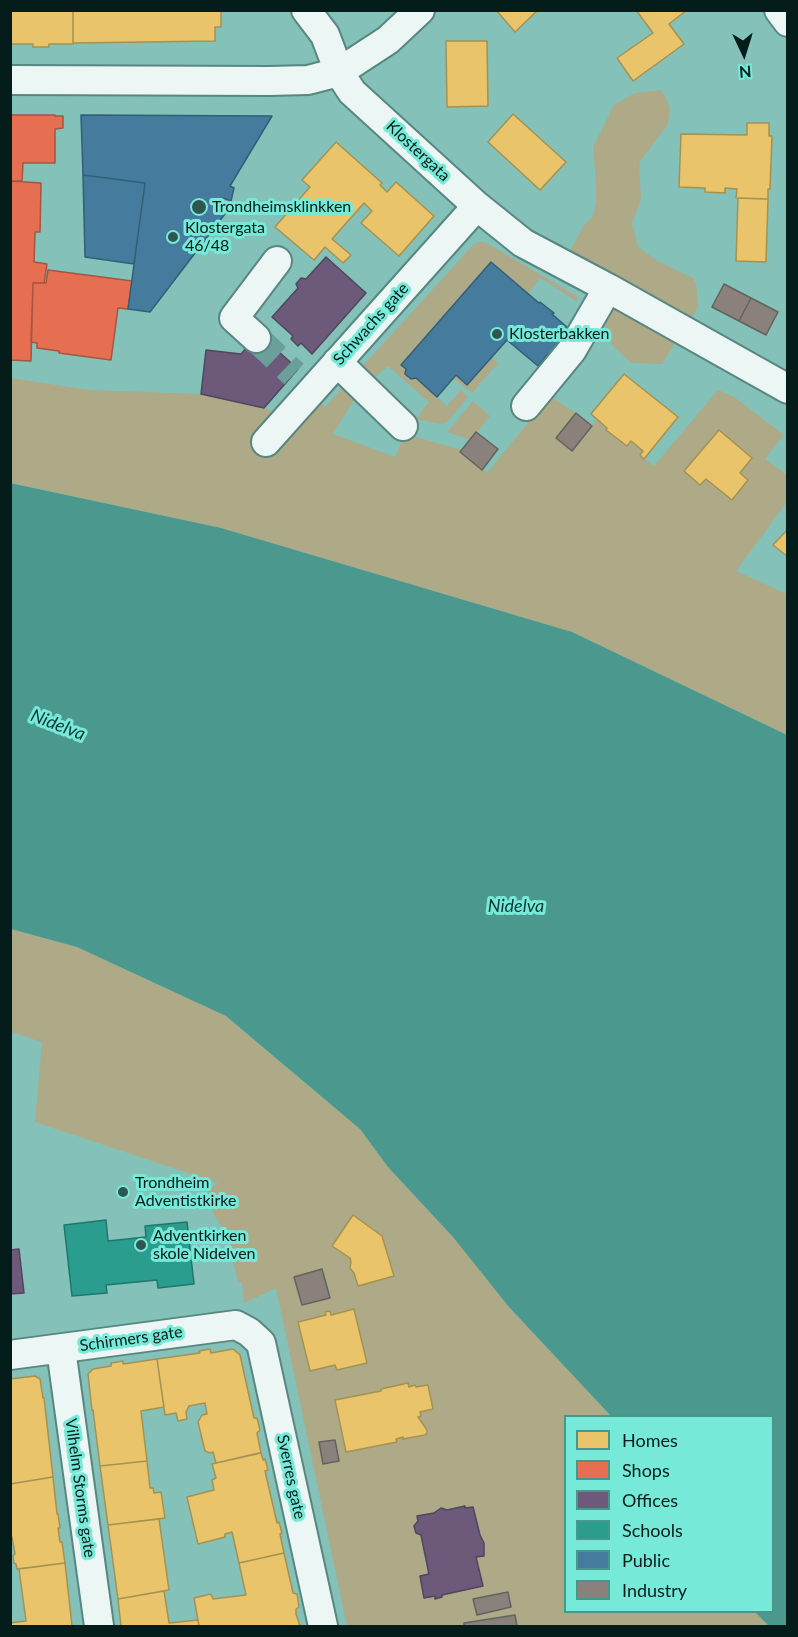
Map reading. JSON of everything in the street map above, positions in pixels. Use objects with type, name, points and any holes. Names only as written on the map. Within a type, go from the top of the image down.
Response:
[{"type":"street","name":"Klostergata","points":[[306,10],[325,35],[339,72],[352,92],[477,206],[523,243],[788,389]]},
{"type":"street","points":[[10,80],[308,80],[339,72],[388,40],[420,10]]},
{"type":"street","points":[[779,10],[788,22]]},
{"type":"street","name":"Schwachs gate","points":[[266,442],[303,382],[336,362],[477,206]]},
{"type":"street","points":[[256,338],[234,318],[277,261]]},
{"type":"street","points":[[526,406],[572,350],[608,288]]},
{"type":"street","points":[[336,362],[403,426]]},
{"type":"street","name":"Schirmers gate","points":[[10,1355],[236,1325],[249,1332]]},
{"type":"street","name":"Sverres gate","points":[[249,1332],[261,1342],[323,1626]]},
{"type":"street","name":"Vilhelm Storms gate","points":[[60,1349],[99,1626]]},
{"type":"shaded area","points":[[662,90],[670,108],[668,124],[639,163],[641,199],[632,223],[638,247],[657,261],[693,278],[696,284],[698,307],[662,364],[631,363],[611,344],[602,318],[579,280],[569,253],[583,227],[593,216],[596,203],[596,181],[593,147],[614,105],[635,93]]},
{"type":"shaded area","points":[[478,242],[485,242],[578,299],[576,301],[540,278],[528,294],[490,263],[402,365],[406,369],[405,375],[411,379],[416,378],[447,406],[461,390],[468,397],[446,423],[416,419],[429,402],[388,366],[373,379],[363,366]]},
{"type":"shaded area","points":[[492,358],[500,365],[496,365],[472,393],[453,378],[456,375],[467,385]]},
{"type":"shaded area","points":[[11,378],[89,390],[201,394],[264,408],[305,423],[308,413],[319,401],[325,407],[348,382],[359,392],[333,434],[395,457],[405,434],[462,450],[461,452],[487,473],[550,396],[576,413],[556,438],[572,450],[597,419],[607,428],[606,430],[626,446],[631,441],[643,451],[640,455],[654,466],[718,390],[734,397],[784,435],[765,459],[787,475],[787,502],[736,571],[787,594],[787,735],[572,632],[221,528],[11,483]]},
{"type":"shaded area","points":[[473,401],[490,416],[471,440],[447,432]]},
{"type":"shaded area","points":[[11,929],[77,947],[226,1016],[360,1129],[388,1167],[453,1237],[509,1307],[610,1415],[564,1415],[564,1613],[756,1613],[769,1626],[347,1626],[276,1288],[244,1303],[242,1282],[238,1282],[227,1234],[214,1215],[208,1190],[218,1183],[35,1122],[42,1042],[11,1032]],"holes":[[[353,1215],[382,1236],[394,1276],[358,1286],[350,1268],[350,1258],[332,1246]],[[322,1269],[330,1298],[302,1305],[294,1277]],[[354,1310],[367,1363],[337,1370],[335,1365],[310,1371],[298,1322],[326,1315],[326,1312],[330,1311],[331,1315]],[[408,1383],[409,1387],[428,1385],[433,1409],[420,1412],[421,1416],[418,1417],[427,1430],[425,1435],[404,1439],[403,1437],[396,1439],[396,1442],[346,1452],[335,1400],[381,1391],[381,1389]],[[464,1506],[465,1508],[473,1507],[484,1543],[484,1555],[476,1557],[482,1586],[442,1595],[442,1598],[436,1599],[435,1596],[424,1598],[420,1577],[429,1574],[421,1535],[416,1533],[414,1526],[418,1521],[417,1517],[434,1513],[441,1508],[447,1510]]]},
{"type":"water","name":"Nidelva","points":[[10,483],[221,528],[572,632],[787,735],[787,1626],[769,1626],[756,1613],[774,1613],[774,1415],[610,1415],[509,1307],[453,1237],[388,1167],[360,1129],[226,1016],[77,947],[11,929]]},
{"type":"building: Homes","points":[[10,10],[73,10],[73,44],[33,47],[33,44],[10,44]]},
{"type":"building: Homes","points":[[73,10],[221,10],[221,27],[215,27],[215,41],[73,43]]},
{"type":"building: Homes","points":[[496,10],[538,10],[515,32]]},
{"type":"building: Homes","points":[[636,10],[687,10],[669,24],[684,44],[633,81],[617,58],[653,33]]},
{"type":"building: Homes","points":[[446,41],[487,41],[488,106],[447,107]]},
{"type":"building: Homes","points":[[513,114],[566,162],[540,190],[488,142]]},
{"type":"building: Homes","points":[[747,123],[769,123],[769,136],[772,136],[768,199],[736,198],[737,189],[725,188],[725,193],[705,192],[705,188],[679,187],[681,134],[747,135]]},
{"type":"building: Homes","points":[[336,142],[382,183],[380,185],[387,192],[396,182],[434,216],[399,256],[361,223],[372,211],[364,203],[332,239],[351,255],[343,263],[325,247],[314,260],[275,227],[310,187],[302,180]]},
{"type":"building: Homes","points":[[738,198],[768,199],[766,262],[736,261]]},
{"type":"building: Homes","points":[[624,374],[678,417],[644,459],[640,455],[643,451],[631,441],[627,446],[606,430],[607,428],[591,414]]},
{"type":"building: Homes","points":[[719,430],[752,458],[740,473],[748,480],[732,500],[706,479],[700,485],[684,471]]},
{"type":"building: Homes","points":[[788,529],[788,557],[773,545]]},
{"type":"building: Homes","points":[[353,1215],[382,1236],[394,1276],[358,1286],[350,1268],[350,1258],[332,1246]]},
{"type":"building: Homes","points":[[354,1309],[367,1363],[337,1370],[335,1365],[310,1371],[298,1322],[326,1315],[325,1312],[330,1311],[331,1315]]},
{"type":"building: Homes","points":[[210,1349],[211,1353],[233,1349],[240,1355],[254,1418],[257,1418],[260,1430],[257,1433],[261,1453],[216,1463],[213,1452],[205,1451],[198,1422],[202,1415],[207,1414],[205,1403],[189,1406],[186,1412],[187,1419],[178,1421],[176,1413],[165,1415],[157,1359],[200,1353],[199,1351]]},
{"type":"building: Homes","points":[[157,1359],[164,1407],[141,1411],[147,1461],[100,1466],[88,1374],[93,1369],[111,1366],[111,1363],[123,1361],[123,1364]]},
{"type":"building: Homes","points":[[35,1376],[40,1379],[44,1398],[53,1477],[10,1484],[10,1379]]},
{"type":"building: Homes","points":[[408,1383],[409,1387],[428,1385],[433,1409],[420,1412],[421,1416],[418,1417],[427,1433],[396,1439],[397,1442],[346,1452],[335,1400]]},
{"type":"building: Homes","points":[[261,1453],[268,1470],[265,1471],[277,1523],[279,1522],[282,1533],[280,1534],[284,1553],[239,1563],[232,1532],[225,1534],[225,1537],[198,1544],[187,1497],[214,1490],[212,1480],[216,1478],[212,1464]]},
{"type":"building: Homes","points":[[147,1461],[150,1488],[153,1488],[154,1493],[161,1492],[165,1518],[108,1525],[100,1466]]},
{"type":"building: Homes","points":[[53,1477],[60,1528],[58,1528],[65,1563],[17,1569],[14,1563],[12,1537],[10,1537],[10,1484]]},
{"type":"building: Homes","points":[[159,1519],[169,1590],[118,1599],[108,1525]]},
{"type":"building: Homes","points":[[284,1553],[293,1593],[297,1594],[299,1607],[296,1609],[296,1614],[300,1626],[199,1626],[194,1598],[211,1594],[213,1599],[246,1595],[239,1563]]},
{"type":"building: Homes","points":[[65,1563],[72,1626],[10,1626],[10,1623],[26,1621],[19,1569]]},
{"type":"building: Homes","points":[[164,1591],[169,1623],[198,1620],[199,1626],[121,1626],[118,1599]]},
{"type":"building: Shops","points":[[10,115],[63,116],[63,128],[55,129],[55,163],[23,163],[22,181],[10,181]]},
{"type":"building: Shops","points":[[10,181],[41,183],[40,232],[35,232],[34,262],[47,264],[44,283],[33,283],[31,361],[10,360]]},
{"type":"building: Shops","points":[[48,270],[132,281],[128,309],[118,308],[111,360],[59,353],[59,351],[37,348],[37,343],[31,342],[33,283],[46,283]]},
{"type":"building: Offices","points":[[326,257],[366,293],[312,354],[301,343],[298,346],[291,339],[293,336],[272,317],[298,288],[296,284],[301,278],[306,279]]},
{"type":"building: Offices","points":[[259,334],[298,369],[264,408],[201,394],[206,350],[241,354]]},
{"type":"building: Offices","points":[[19,1249],[24,1293],[10,1294],[10,1250]]},
{"type":"building: Offices","points":[[465,1506],[465,1508],[473,1507],[484,1543],[484,1556],[476,1557],[483,1586],[442,1595],[435,1599],[435,1596],[424,1598],[420,1576],[429,1574],[421,1535],[416,1533],[414,1526],[418,1521],[417,1516],[434,1513],[441,1508],[447,1510]]},
{"type":"building: Schools","points":[[106,1220],[108,1241],[146,1237],[145,1226],[187,1222],[194,1284],[158,1288],[157,1280],[106,1285],[107,1293],[72,1296],[64,1225]]},
{"type":"building: Public","name":"Klostergata 46/48","points":[[81,115],[272,116],[230,186],[234,188],[231,201],[223,198],[220,203],[228,210],[150,312],[128,309],[145,183],[83,175]]},
{"type":"building: Public","points":[[83,175],[145,183],[134,264],[85,257]]},
{"type":"building: Public","name":"Klosterbakken","points":[[491,262],[554,313],[552,314],[569,329],[559,341],[567,348],[556,360],[548,354],[538,366],[507,340],[467,385],[456,375],[437,397],[416,378],[411,379],[405,374],[406,369],[401,365]]},
{"type":"building: Industry","points":[[724,284],[751,298],[739,321],[712,307]]},
{"type":"building: Industry","points":[[751,298],[778,312],[766,335],[739,321]]},
{"type":"building: Industry","points":[[576,413],[592,426],[572,451],[556,438]]},
{"type":"building: Industry","points":[[476,432],[498,449],[482,470],[460,452]]},
{"type":"building: Industry","points":[[322,1269],[330,1298],[302,1305],[294,1277]]},
{"type":"building: Industry","points":[[335,1440],[339,1461],[323,1464],[319,1442]]},
{"type":"building: Industry","points":[[508,1592],[511,1607],[477,1615],[473,1599]]},
{"type":"building: Industry","points":[[515,1615],[517,1626],[464,1626],[464,1623]]},
{"type":"tunnel","points":[[256,338],[294,374]]},
{"type":"place","name":"Trondheimsklinkken","points":[[199,207]]},
{"type":"place","name":"Klostergata 46/48","points":[[173,237]]},
{"type":"place","name":"Klosterbakken","points":[[497,334]]},
{"type":"place","name":"Trondheim Adventistkirke","points":[[123,1192]]},
{"type":"place","name":"Adventkirken skole Nidelven","points":[[141,1245]]}]
